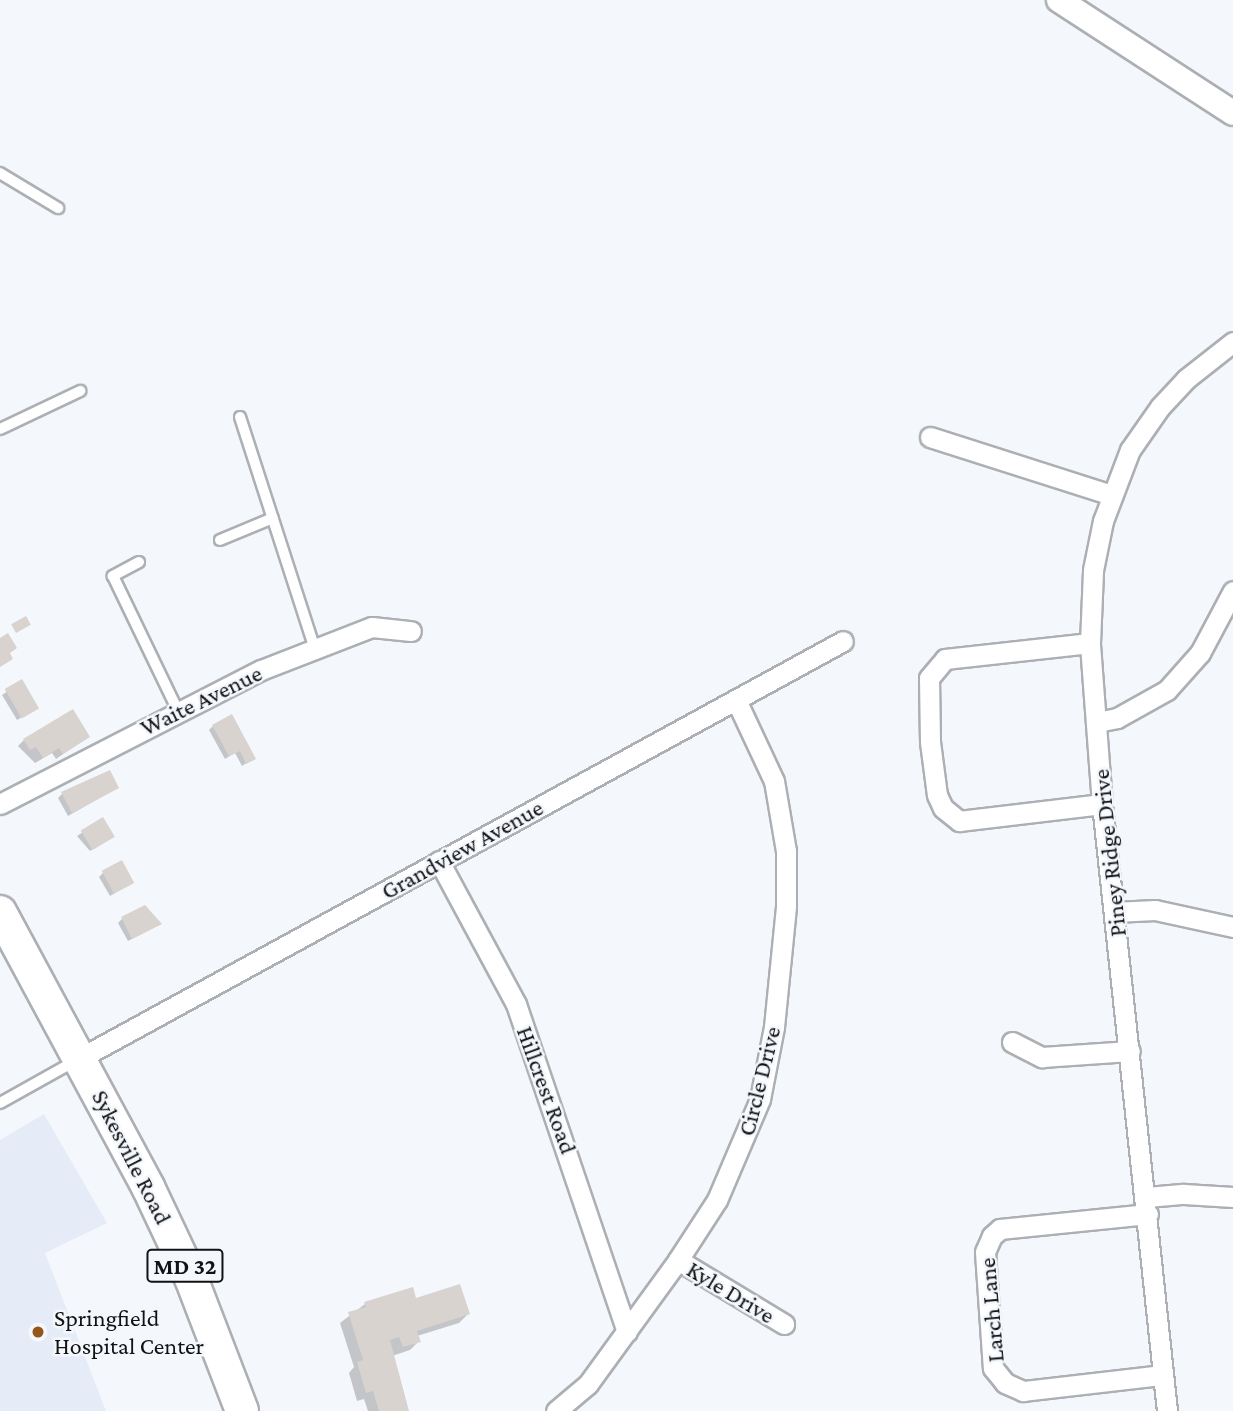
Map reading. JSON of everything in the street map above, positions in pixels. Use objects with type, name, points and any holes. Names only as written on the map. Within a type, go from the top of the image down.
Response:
[{"type":"main road","name":"Sykesville Road","points":[[0,912],[82,1057],[171,1234],[242,1411]]},
{"type":"street","points":[[1059,0],[1233,113]]},
{"type":"street","name":"Piney Ridge Drive","points":[[1167,1411],[1102,804],[1090,643],[1093,570],[1112,495],[1130,450],[1160,407],[1218,350],[1233,342]]},
{"type":"street","points":[[930,437],[1112,495]]},
{"type":"street","points":[[1097,722],[1117,718],[1167,690],[1200,653],[1233,591]]},
{"type":"street","name":"Waite Avenue","points":[[0,804],[178,711],[314,649],[372,627],[411,631]]},
{"type":"street","name":"Grandview Avenue","points":[[82,1057],[843,641]]},
{"type":"street","points":[[1090,643],[945,659],[929,678],[930,742],[937,795],[943,808],[959,821],[1102,804]]},
{"type":"street","name":"Circle Drive","points":[[556,1411],[588,1384],[678,1260],[717,1200],[749,1131],[774,1027],[786,906],[783,827],[774,780],[736,700]]},
{"type":"street","name":"Hillcrest Road","points":[[439,861],[516,1004],[627,1332]]},
{"type":"street","points":[[1114,912],[1155,910],[1233,927]]},
{"type":"street","points":[[1012,1042],[1042,1057],[1130,1051]]},
{"type":"street","name":"Larch Lane","points":[[1162,1375],[1023,1391],[1005,1383],[993,1368],[985,1252],[992,1236],[1007,1227],[1147,1205],[1184,1194],[1233,1197]]},
{"type":"street","name":"Kyle Drive","points":[[678,1260],[784,1324]]},
{"type":"lane","points":[[0,173],[58,208]]},
{"type":"lane","points":[[0,429],[80,391]]},
{"type":"lane","points":[[240,417],[314,649]]},
{"type":"lane","points":[[220,540],[272,518]]},
{"type":"lane","points":[[139,562],[113,576],[178,711]]},
{"type":"lane","points":[[0,1103],[82,1057]]},
{"type":"shaded area","name":"Springfield Hospital Center","points":[[44,1114],[107,1223],[45,1253],[106,1411],[0,1411],[0,1140]]},
{"type":"building","points":[[26,616],[31,625],[16,633],[11,624]]},
{"type":"building","points":[[8,633],[17,648],[10,653],[13,659],[0,667],[0,638]]},
{"type":"building","points":[[22,679],[39,708],[22,718],[5,689]]},
{"type":"building","points":[[73,709],[90,737],[63,754],[59,748],[43,758],[36,747],[30,750],[23,739]]},
{"type":"building","points":[[232,714],[256,759],[246,764],[240,751],[229,756],[212,725]]},
{"type":"building","points":[[110,770],[119,788],[72,813],[61,792]]},
{"type":"building","points":[[103,817],[115,837],[93,850],[81,830]]},
{"type":"building","points":[[122,860],[134,883],[114,894],[102,871]]},
{"type":"building","points":[[145,905],[162,924],[132,939],[121,917]]},
{"type":"building","points":[[460,1284],[470,1314],[417,1331],[421,1342],[403,1347],[399,1337],[390,1340],[409,1411],[379,1411],[373,1391],[366,1393],[357,1362],[363,1360],[348,1312],[366,1307],[364,1302],[413,1287],[416,1298]]},
{"type":"place","name":"Springfield Hospital Center","points":[[38,1332]]}]
